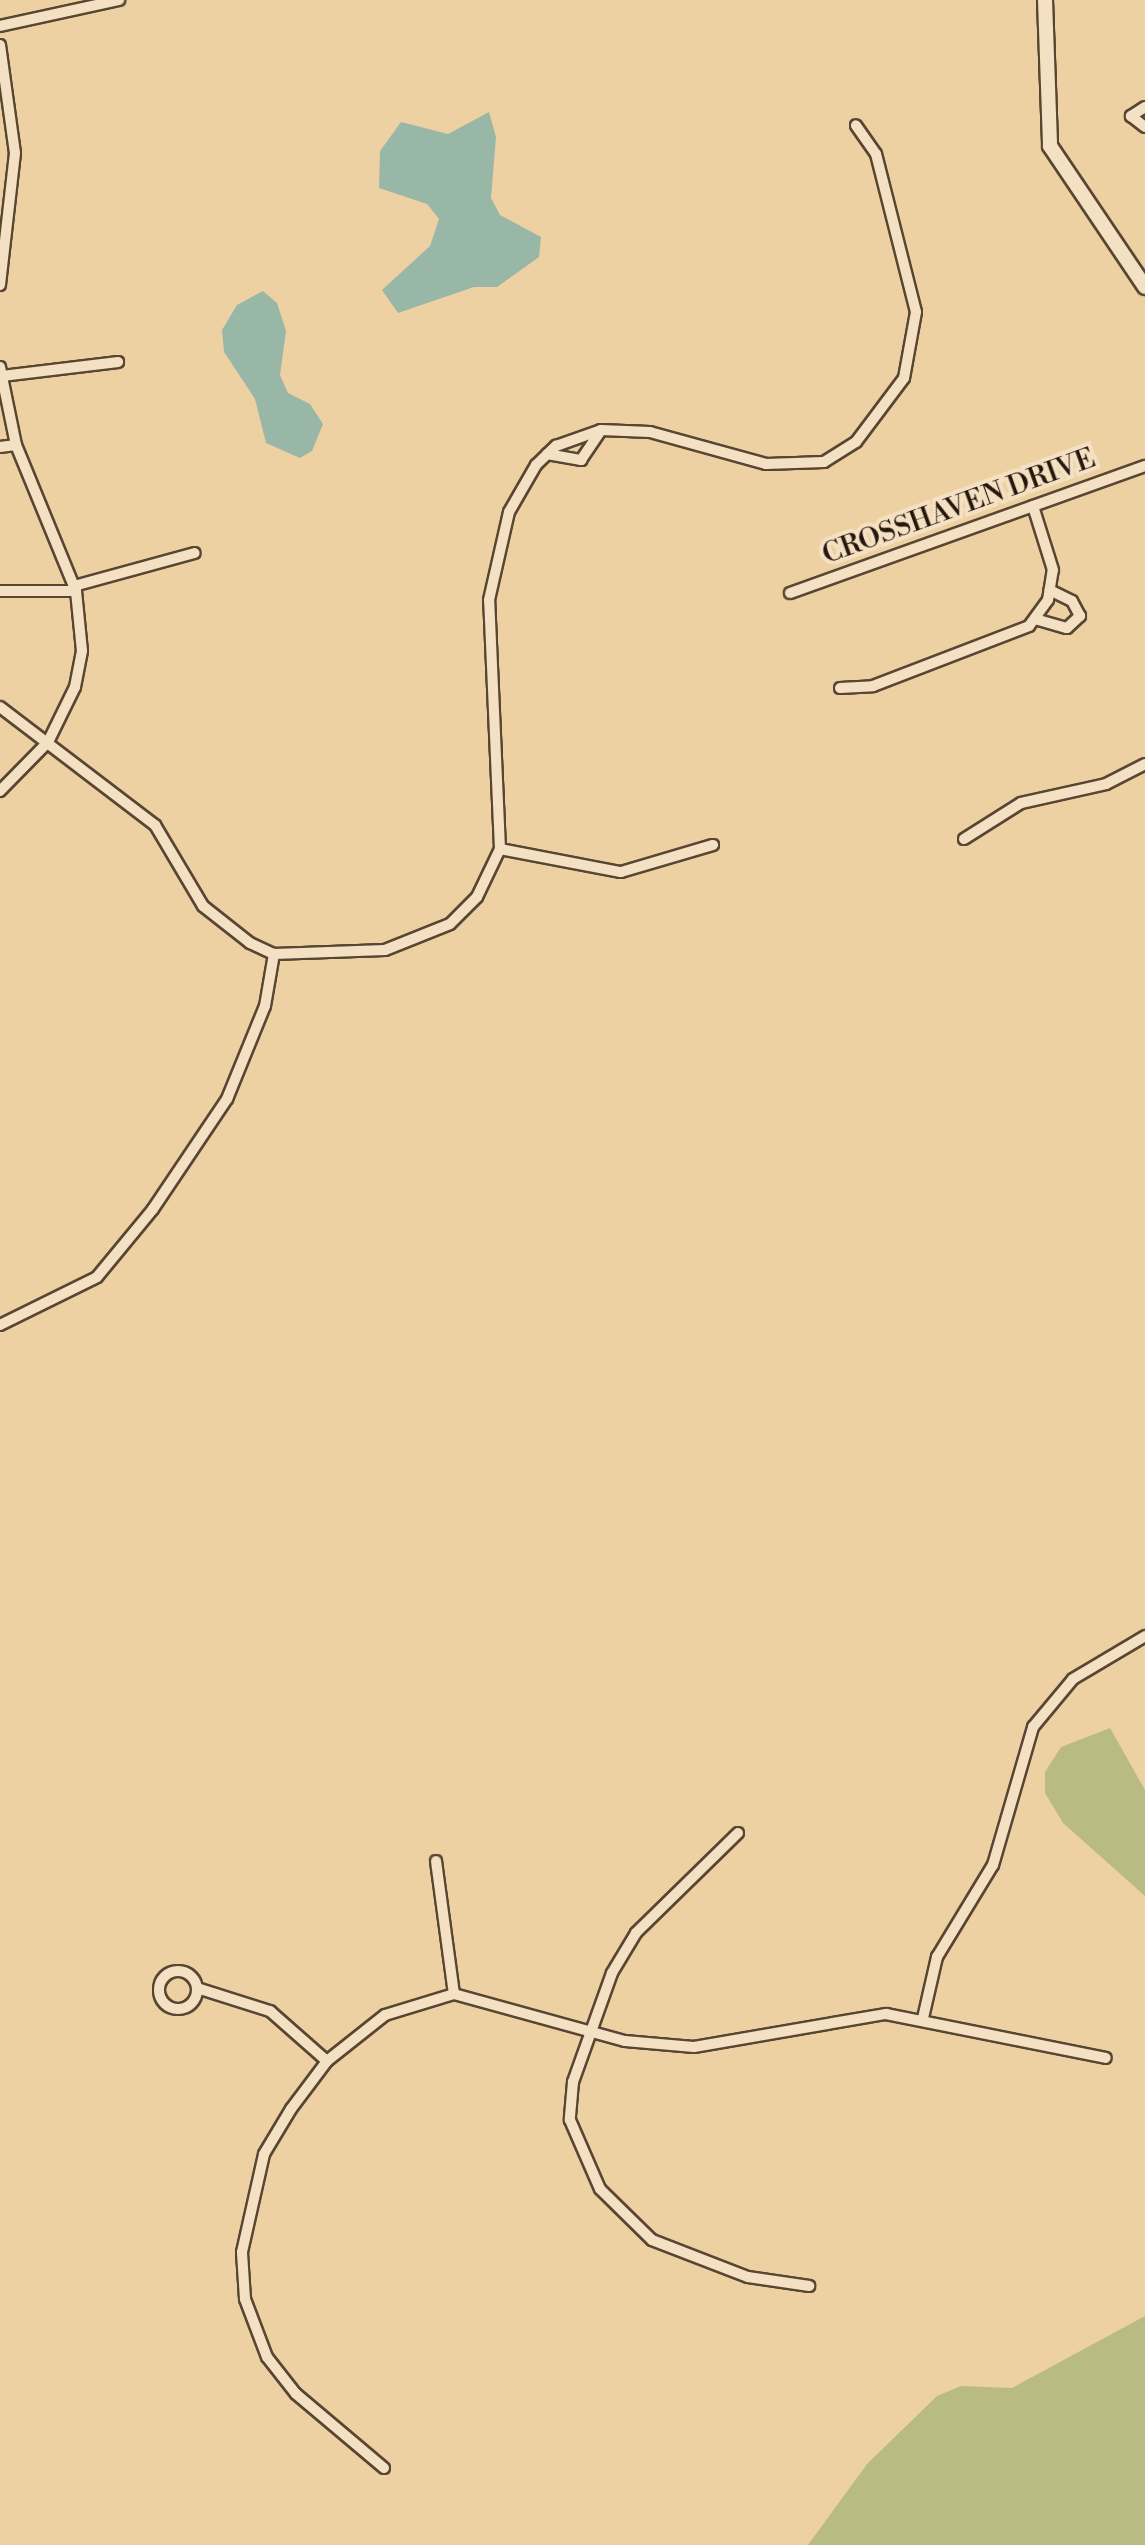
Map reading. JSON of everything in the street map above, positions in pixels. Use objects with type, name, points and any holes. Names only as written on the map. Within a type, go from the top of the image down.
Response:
[{"type":"street","points":[[0,26],[119,0]]},
{"type":"street","points":[[1045,0],[1050,146],[1145,287]]},
{"type":"street","points":[[0,45],[15,153],[0,283]]},
{"type":"street","points":[[1145,107],[1131,116],[1145,127]]},
{"type":"street","points":[[0,707],[155,825],[203,906],[225,929],[274,954],[385,950],[433,935],[477,897],[500,849],[489,600],[509,512],[547,454],[601,430],[650,432],[796,467],[824,462],[856,442],[881,413],[904,378],[916,312],[876,154],[856,125]]},
{"type":"street","points":[[0,791],[48,742],[80,669],[75,589],[16,445],[1,372],[118,362]]},
{"type":"street","points":[[547,454],[581,460],[601,430]]},
{"type":"street","points":[[0,447],[16,445]]},
{"type":"street","name":"CROSSHAVEN DRIVE","points":[[790,593],[1145,466]]},
{"type":"street","points":[[840,688],[873,686],[992,645],[1035,619],[1049,590],[1053,570],[1033,506]]},
{"type":"street","points":[[0,591],[75,589],[195,553]]},
{"type":"street","points":[[1035,619],[1067,628],[1080,616],[1072,601],[1049,590]]},
{"type":"street","points":[[964,839],[1021,803],[1106,784],[1145,764]]},
{"type":"street","points":[[500,849],[621,872],[713,845]]},
{"type":"street","points":[[0,1325],[97,1277],[162,1198],[227,1099],[265,1006],[274,954]]},
{"type":"street","points":[[923,2018],[937,1957],[993,1865],[1033,1727],[1073,1679],[1145,1636]]},
{"type":"street","points":[[738,1833],[636,1933],[588,2028],[570,2120],[579,2152],[619,2214],[652,2240],[786,2287],[809,2286]]},
{"type":"street","points":[[436,1861],[454,1994]]},
{"type":"street","points":[[197,1988],[270,2011],[327,2061]]},
{"type":"street","points":[[384,2468],[296,2394],[267,2357],[245,2299],[245,2229],[264,2154],[327,2061],[385,2015],[454,1994],[588,2028],[625,2041],[694,2047],[862,2013],[923,2018],[1106,2058]]},
{"type":"green space","points":[[1110,1728],[1145,1790],[1145,1896],[1063,1823],[1045,1793],[1045,1772],[1061,1747]]},
{"type":"green space","points":[[1145,2316],[1145,2545],[808,2545],[867,2464],[937,2396],[961,2386],[1012,2388]]},
{"type":"shaded area","points":[[489,112],[496,137],[491,198],[500,215],[541,237],[539,257],[497,287],[474,287],[398,313],[382,290],[430,246],[439,219],[427,204],[379,188],[380,151],[401,122],[448,134]]},
{"type":"shaded area","points":[[263,291],[277,303],[286,331],[280,375],[288,393],[310,404],[323,424],[312,451],[300,458],[266,443],[255,399],[224,352],[222,330],[237,305]]}]
